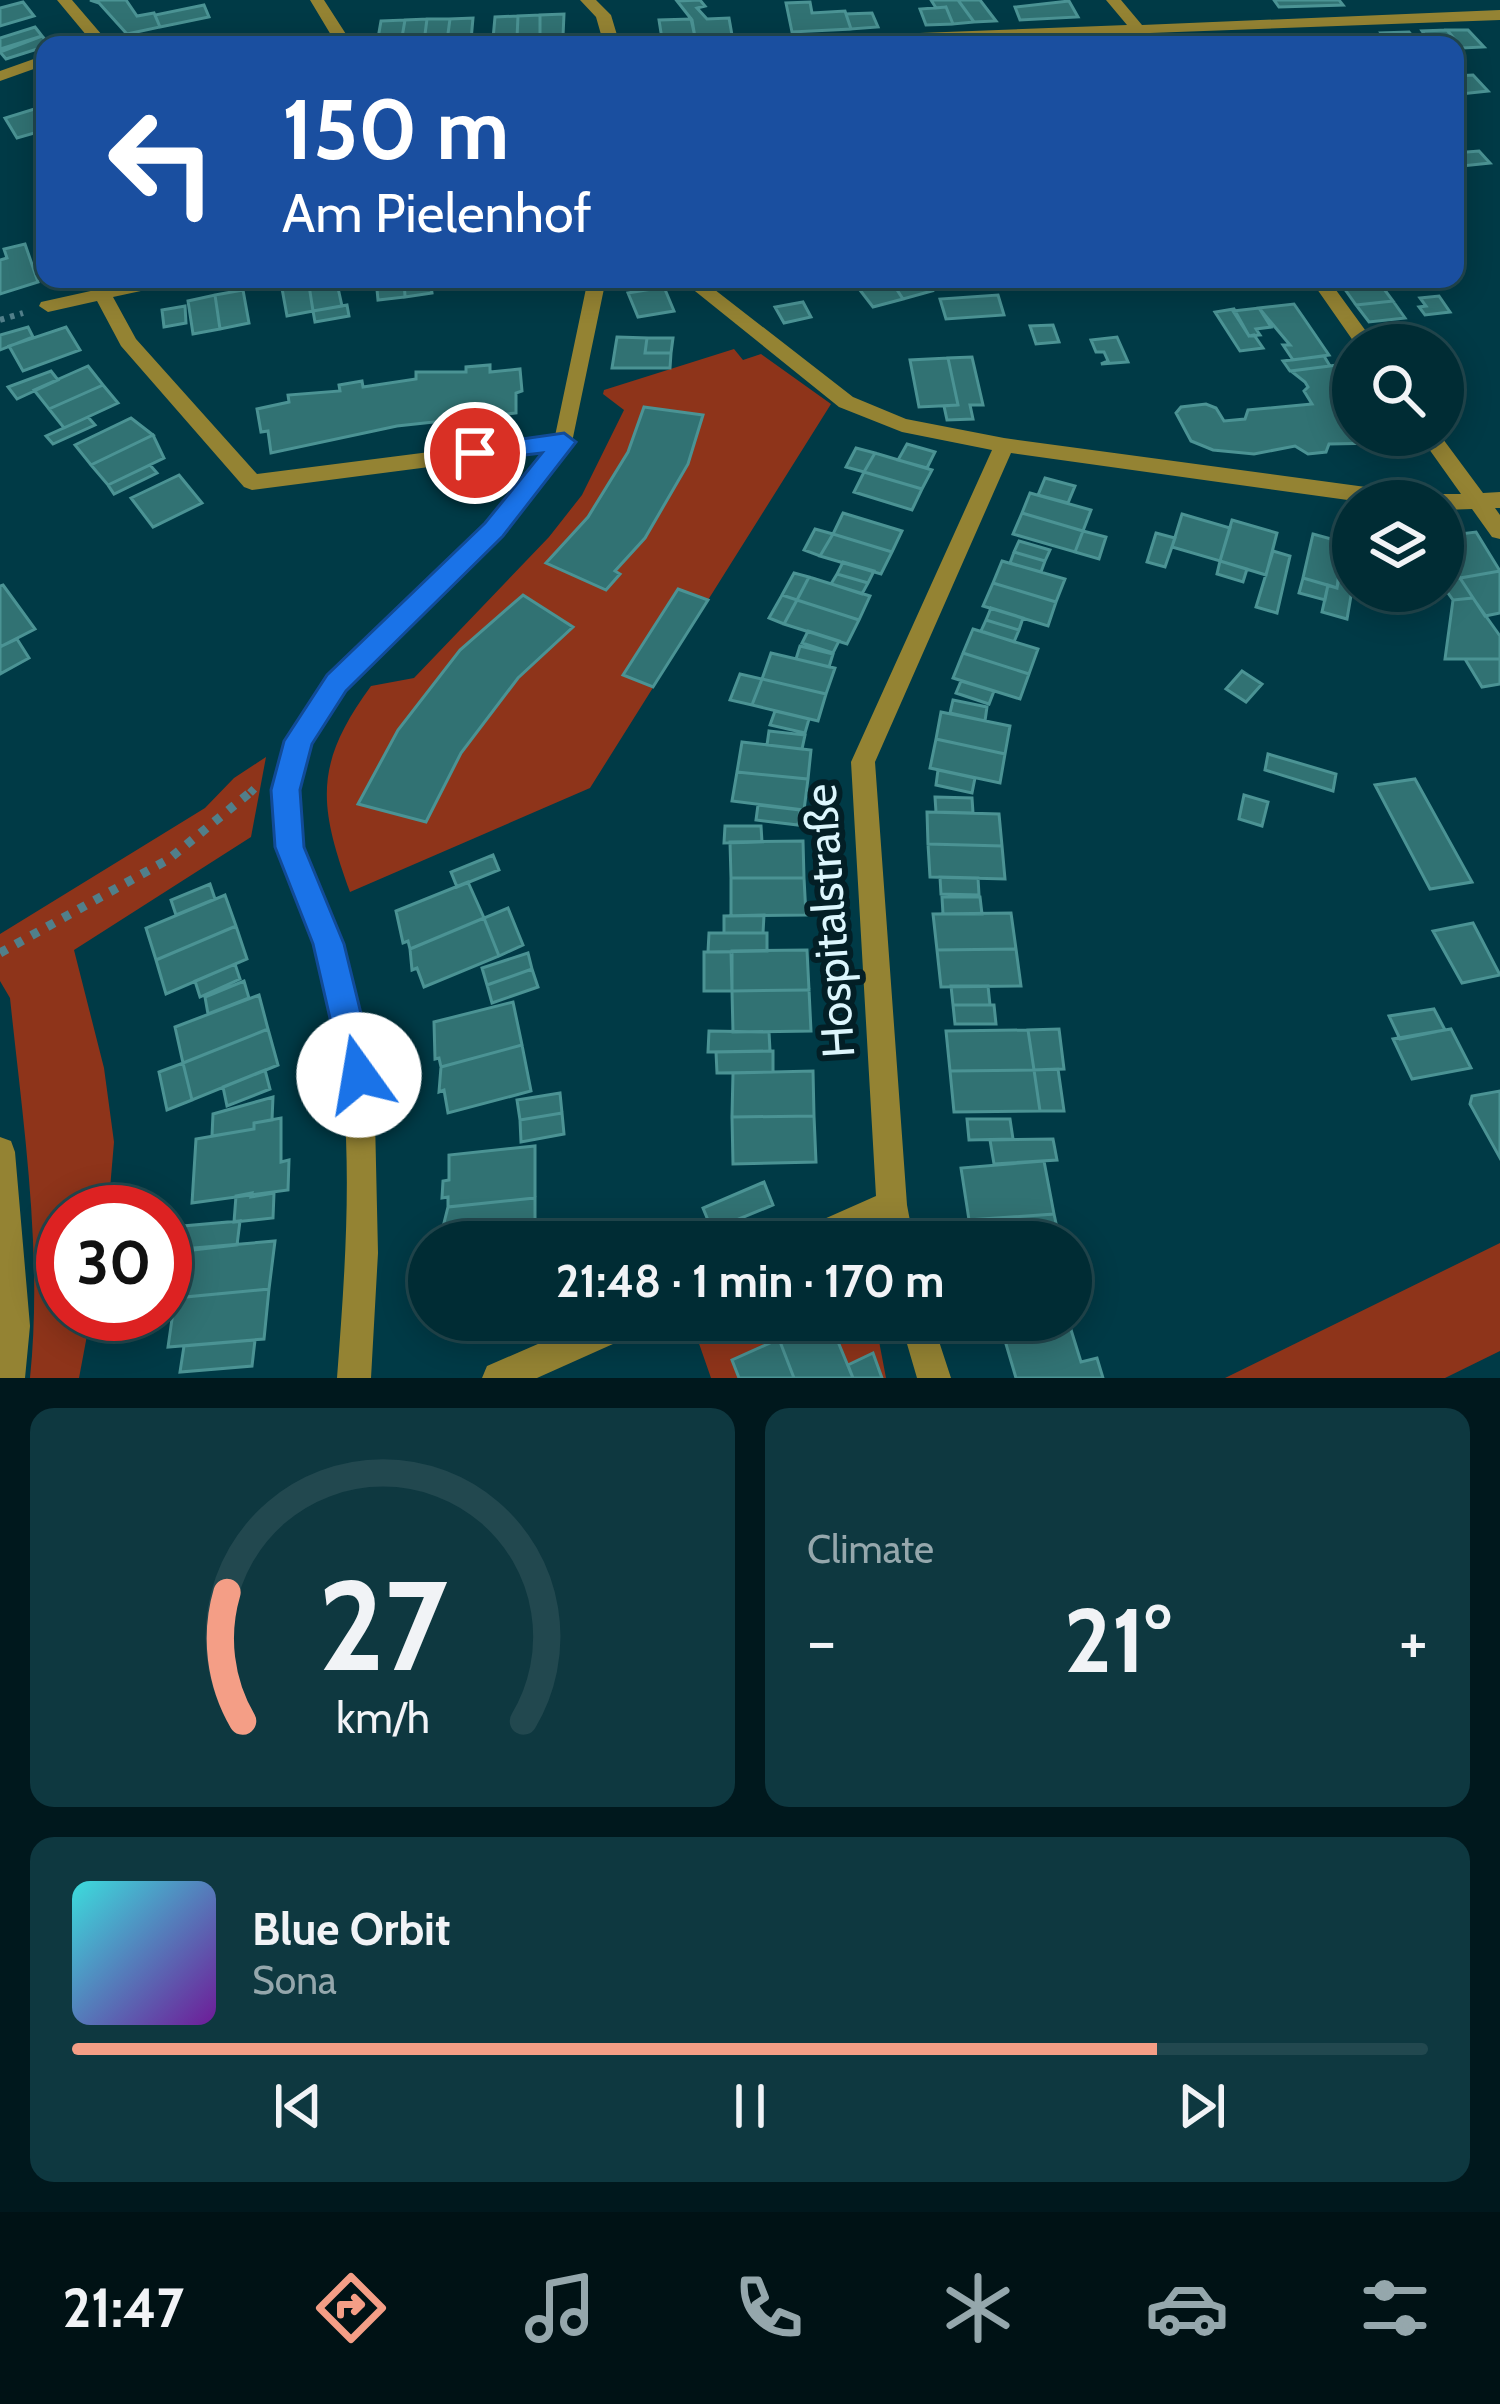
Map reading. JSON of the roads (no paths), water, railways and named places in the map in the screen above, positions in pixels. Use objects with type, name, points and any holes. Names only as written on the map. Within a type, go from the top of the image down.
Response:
[{"type":"street","points":[[64,0],[86,36]]},
{"type":"street","points":[[316,0],[339,36]]},
{"type":"street","points":[[586,0],[603,15],[609,36]]},
{"type":"street","points":[[1113,0],[1145,36]]},
{"type":"street","points":[[950,36],[1500,15]]},
{"type":"street","points":[[0,76],[36,63]]},
{"type":"street","points":[[48,306],[123,288]]},
{"type":"street","points":[[355,1378],[362,1253],[359,1075],[329,944],[290,847],[286,790],[298,741],[336,683],[494,530],[564,442],[595,288]]},
{"type":"street","points":[[700,288],[846,402],[902,425],[1004,445],[1332,490]]},
{"type":"street","points":[[1325,288],[1351,324]]},
{"type":"street","points":[[101,292],[128,342],[252,482],[564,442]]},
{"type":"street","name":"Hospitalstraße","points":[[895,1221],[863,762],[1004,445]]},
{"type":"street","points":[[1448,456],[1489,501],[1500,531]]},
{"type":"street","points":[[0,1152],[14,1326],[8,1378]]},
{"type":"street","points":[[856,1221],[892,1205]]},
{"type":"street","points":[[499,1378],[583,1341]]},
{"type":"street","points":[[923,1341],[934,1378]]}]
